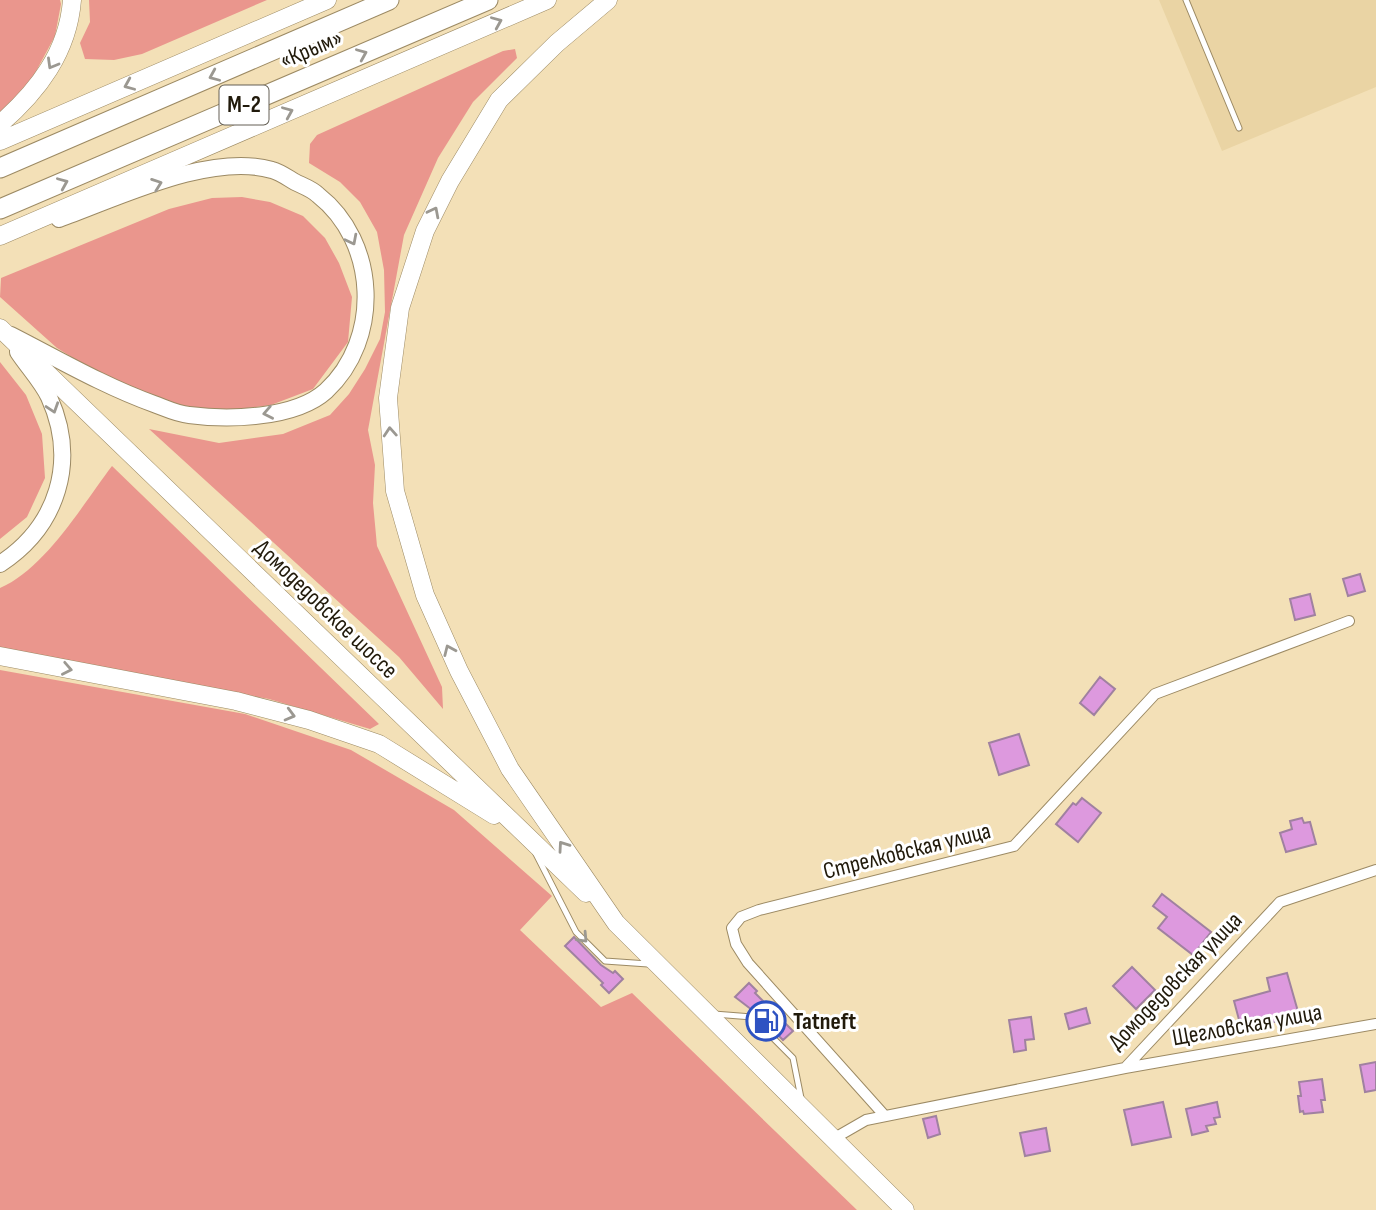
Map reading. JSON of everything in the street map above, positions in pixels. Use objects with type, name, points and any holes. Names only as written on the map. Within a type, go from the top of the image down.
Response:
[{"type":"highway","name":"«Крым»","points":[[0,168],[389,0]]},
{"type":"highway","name":"«Крым»","points":[[0,209],[488,0]]},
{"type":"main road","points":[[0,124],[32,94],[54,63],[70,23],[72,0]]},
{"type":"main road","points":[[0,141],[327,0]]},
{"type":"main road","points":[[0,237],[547,0]]},
{"type":"main road","points":[[608,0],[557,43],[499,100],[450,181],[425,231],[400,308],[388,398],[395,491],[431,607],[459,671],[510,769],[616,923],[905,1210]]},
{"type":"main road","points":[[0,237],[171,178],[226,165],[272,170],[318,194],[343,221],[362,259],[366,290],[358,345],[345,369],[325,392],[305,403],[268,415],[186,415],[128,395],[1,329]]},
{"type":"main road","points":[[0,564],[31,538],[53,505],[62,473],[62,436],[49,396],[1,329]]},
{"type":"main road","name":"Домодедовское шоссе","points":[[1,329],[616,923]]},
{"type":"main road","points":[[0,656],[236,701],[309,720],[379,744],[527,835]]},
{"type":"street","name":"Стрелковская улица","points":[[885,1116],[748,963],[736,944],[732,928],[741,917],[759,909],[1014,846],[1155,694],[1349,621]]},
{"type":"street","name":"Домодедовская улица","points":[[833,1139],[866,1120],[1125,1068],[1280,902],[1376,870]]},
{"type":"street","name":"Щегловская улица","points":[[1125,1068],[1376,1024]]},
{"type":"lane","points":[[1186,0],[1239,128]]},
{"type":"lane","points":[[527,835],[576,932],[605,961],[658,964]]},
{"type":"lane","points":[[707,1013],[752,1017],[785,1049],[793,1058],[802,1108]]},
{"type":"shaded area","points":[[0,0],[60,0],[61,4],[55,36],[33,77],[0,114]]},
{"type":"shaded area","points":[[89,0],[267,0],[142,54],[114,60],[85,59],[80,43],[90,22]]},
{"type":"shaded area","points":[[1159,0],[1376,0],[1376,87],[1222,151]]},
{"type":"shaded area","points":[[515,49],[517,58],[473,102],[438,158],[404,235],[368,430],[375,465],[373,503],[377,546],[442,687],[443,709],[399,657],[149,429],[219,443],[283,434],[330,415],[349,394],[380,339],[385,312],[384,270],[377,232],[360,202],[340,182],[309,163],[310,144],[317,135],[503,51]]},
{"type":"shaded area","points":[[242,197],[270,202],[303,216],[325,238],[339,263],[352,297],[348,342],[313,389],[271,405],[207,413],[149,395],[101,375],[57,348],[0,297],[1,278],[169,209],[212,198]]},
{"type":"shaded area","points":[[0,362],[26,395],[42,434],[45,478],[27,517],[0,539]]},
{"type":"shaded area","points":[[112,466],[379,724],[370,729],[269,699],[0,648],[0,588],[17,579],[48,551]]},
{"type":"shaded area","points":[[0,670],[245,714],[351,750],[454,810],[552,896],[520,930],[601,1007],[632,993],[857,1210],[0,1210]]},
{"type":"building","points":[[1360,574],[1365,591],[1348,596],[1343,579]]},
{"type":"building","points":[[1310,594],[1315,615],[1295,620],[1290,599]]},
{"type":"building","points":[[1100,677],[1115,689],[1094,715],[1080,703]]},
{"type":"building","points":[[1019,734],[1029,765],[999,775],[989,743]]},
{"type":"building","points":[[1082,798],[1101,813],[1078,842],[1056,824],[1073,803],[1076,805]]},
{"type":"building","points":[[1302,818],[1304,823],[1310,822],[1316,844],[1286,852],[1280,833],[1292,829],[1290,821]]},
{"type":"building","points":[[1162,894],[1211,932],[1193,955],[1158,928],[1167,917],[1153,906]]},
{"type":"building","points":[[574,937],[601,965],[613,973],[615,971],[623,979],[609,993],[601,985],[603,983],[565,946]]},
{"type":"building","points":[[1132,967],[1155,990],[1136,1009],[1113,986]]},
{"type":"building","points":[[1287,973],[1299,1015],[1242,1031],[1234,1001],[1270,991],[1267,978]]},
{"type":"building","points":[[749,983],[757,991],[755,993],[793,1031],[783,1040],[735,997]]},
{"type":"building","points":[[1086,1008],[1090,1023],[1069,1029],[1065,1014]]},
{"type":"building","points":[[1031,1017],[1034,1039],[1025,1040],[1026,1050],[1014,1052],[1009,1020]]},
{"type":"building","points":[[1376,1062],[1376,1090],[1365,1092],[1360,1065]]},
{"type":"building","points":[[1322,1079],[1325,1100],[1321,1100],[1323,1112],[1300,1112],[1299,1082]]},
{"type":"building","points":[[1163,1102],[1171,1137],[1132,1145],[1124,1110]]},
{"type":"building","points":[[1217,1102],[1220,1117],[1214,1118],[1216,1124],[1206,1126],[1208,1131],[1192,1135],[1186,1109]]},
{"type":"building","points":[[936,1116],[940,1134],[928,1138],[923,1119]]},
{"type":"building","points":[[1046,1128],[1050,1151],[1025,1156],[1020,1133]]},
{"type":"place","name":"Tatneft","points":[[766,1021]]}]
